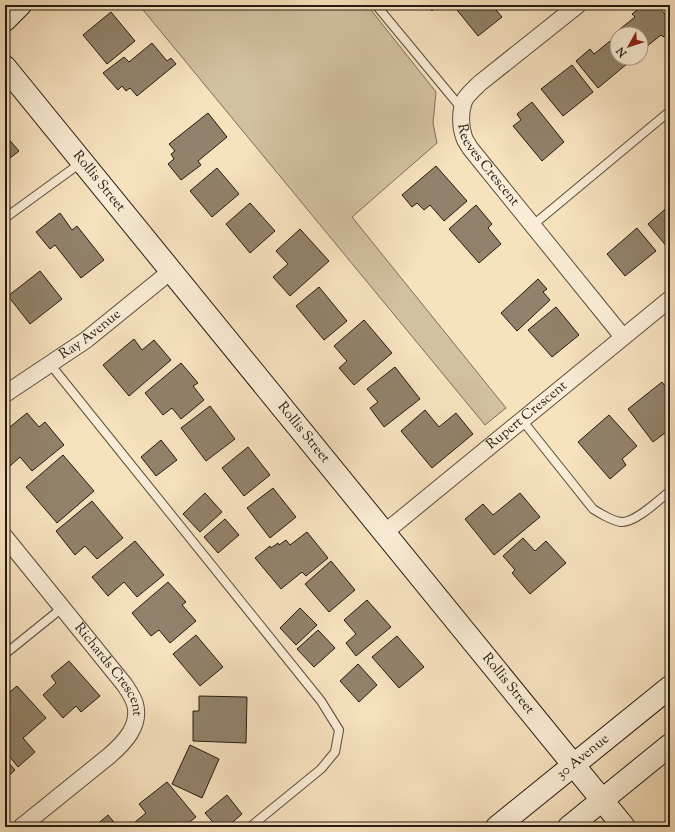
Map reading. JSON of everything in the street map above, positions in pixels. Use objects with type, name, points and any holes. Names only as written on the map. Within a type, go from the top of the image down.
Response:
[{"type":"street","points":[[5,20],[20,5]]},
{"type":"street","name":"Reeves Crescent","points":[[572,7],[480,83],[466,99],[462,110],[461,124],[464,137],[470,148],[623,337]]},
{"type":"street","name":"Rollis Street","points":[[5,67],[624,827]]},
{"type":"street","name":"Ray Avenue","points":[[5,394],[91,335],[171,271]]},
{"type":"street","name":"Rupert Crescent","points":[[384,533],[670,299]]},
{"type":"street","name":"Richards Crescent","points":[[5,537],[127,689],[135,705],[136,714],[134,724],[129,735],[114,752],[21,827]]},
{"type":"street","name":"30 Avenue","points":[[496,827],[670,687]]},
{"type":"street","points":[[569,827],[670,745]]},
{"type":"lane","points":[[376,5],[462,110]]},
{"type":"lane","points":[[533,225],[670,111]]},
{"type":"lane","points":[[5,218],[83,162]]},
{"type":"lane","points":[[50,364],[320,701],[339,730],[335,752],[321,769],[250,827]]},
{"type":"lane","points":[[522,420],[593,509],[604,516],[621,522],[634,518],[670,491]]},
{"type":"lane","points":[[5,654],[62,608]]},
{"type":"shaded area","points":[[139,5],[367,5],[436,92],[433,123],[437,143],[352,217],[506,408],[485,425]]},
{"type":"building","points":[[427,5],[438,5],[432,11]]},
{"type":"building","points":[[453,5],[492,5],[502,17],[478,36]]},
{"type":"building","points":[[644,5],[657,5],[670,20],[670,32],[663,37],[661,35],[649,45],[649,26],[624,26],[635,17],[632,14]]},
{"type":"building","points":[[111,12],[135,41],[107,64],[83,35]]},
{"type":"building","points":[[609,42],[609,66],[624,66],[598,88],[576,61],[590,49],[594,54]]},
{"type":"building","points":[[152,43],[167,61],[171,58],[176,64],[137,96],[130,88],[126,91],[122,86],[118,90],[103,73],[124,57],[129,62]]},
{"type":"building","points":[[572,65],[593,92],[563,116],[541,89]]},
{"type":"building","points":[[532,102],[564,142],[542,161],[513,126],[521,120],[517,114]]},
{"type":"building","points":[[208,113],[227,137],[198,161],[201,165],[181,180],[168,164],[174,159],[171,154],[175,151],[169,144]]},
{"type":"building","points":[[5,135],[19,151],[5,162]]},
{"type":"building","points":[[436,166],[467,201],[444,221],[430,205],[424,210],[417,203],[412,207],[402,195]]},
{"type":"building","points":[[217,168],[239,194],[212,217],[190,191]]},
{"type":"building","points":[[250,203],[275,231],[250,253],[226,224]]},
{"type":"building","points":[[476,205],[492,224],[488,228],[501,244],[479,263],[449,229]]},
{"type":"building","points":[[670,205],[670,246],[668,248],[648,224]]},
{"type":"building","points":[[60,213],[72,230],[77,226],[104,260],[81,278],[55,245],[50,249],[36,232]]},
{"type":"building","points":[[637,228],[656,251],[625,276],[607,254]]},
{"type":"building","points":[[300,229],[329,261],[290,296],[273,277],[288,264],[276,251]]},
{"type":"building","points":[[40,271],[62,299],[30,324],[8,296]]},
{"type":"building","points":[[538,279],[547,289],[543,292],[550,300],[517,331],[501,313]]},
{"type":"building","points":[[319,287],[347,321],[324,340],[296,306]]},
{"type":"building","points":[[556,307],[579,335],[552,357],[528,330]]},
{"type":"building","points":[[364,320],[392,353],[354,385],[339,368],[347,361],[334,346]]},
{"type":"building","points":[[5,332],[9,338],[5,340]]},
{"type":"building","points":[[134,339],[142,350],[154,340],[171,360],[129,396],[103,365]]},
{"type":"building","points":[[181,363],[198,383],[193,386],[204,400],[181,419],[172,408],[163,415],[145,393]]},
{"type":"building","points":[[395,367],[420,399],[384,427],[370,408],[378,402],[367,389]]},
{"type":"building","points":[[662,382],[670,393],[670,429],[653,442],[628,409]]},
{"type":"building","points":[[210,406],[235,439],[206,461],[181,428]]},
{"type":"building","points":[[425,410],[439,427],[456,413],[473,434],[432,468],[401,431]]},
{"type":"building","points":[[27,413],[39,427],[45,422],[64,445],[32,471],[20,457],[10,466],[5,460],[5,431]]},
{"type":"building","points":[[609,415],[637,446],[622,459],[626,465],[610,479],[578,442]]},
{"type":"building","points":[[161,440],[177,460],[156,476],[141,457]]},
{"type":"building","points":[[248,447],[270,475],[244,496],[222,468]]},
{"type":"building","points":[[63,455],[94,491],[57,523],[26,487]]},
{"type":"building","points":[[273,488],[296,517],[270,538],[247,508]]},
{"type":"building","points":[[205,493],[222,512],[200,532],[183,514]]},
{"type":"building","points":[[520,493],[540,517],[494,555],[465,519],[483,504],[493,515]]},
{"type":"building","points":[[92,501],[123,538],[97,559],[85,546],[75,555],[56,531]]},
{"type":"building","points":[[225,519],[239,535],[218,553],[204,537]]},
{"type":"building","points":[[307,532],[328,558],[306,576],[302,572],[281,589],[255,558],[270,546],[271,548],[278,543],[279,545],[286,540],[290,545]]},
{"type":"building","points":[[523,538],[535,551],[546,541],[566,563],[530,594],[512,573],[515,570],[503,556]]},
{"type":"building","points":[[135,541],[164,575],[137,597],[124,582],[108,596],[92,577]]},
{"type":"building","points":[[331,561],[355,590],[329,612],[305,584]]},
{"type":"building","points":[[168,582],[186,602],[182,605],[196,621],[170,643],[159,630],[151,636],[132,613]]},
{"type":"building","points":[[367,600],[391,627],[356,656],[346,643],[356,634],[344,620]]},
{"type":"building","points":[[300,608],[317,625],[296,645],[280,628]]},
{"type":"building","points":[[318,630],[335,648],[314,667],[297,649]]},
{"type":"building","points":[[196,635],[223,667],[200,686],[173,654]]},
{"type":"building","points":[[397,636],[424,667],[399,688],[372,657]]},
{"type":"building","points":[[69,661],[100,696],[81,712],[76,706],[63,718],[43,695],[56,683],[51,676]]},
{"type":"building","points":[[358,664],[377,685],[359,702],[340,681]]},
{"type":"building","points":[[17,686],[46,718],[23,738],[35,752],[18,767],[5,751],[5,696]]},
{"type":"building","points":[[199,696],[247,697],[246,743],[193,741],[193,711],[199,711]]},
{"type":"building","points":[[190,745],[219,759],[202,798],[172,784]]},
{"type":"building","points":[[5,759],[15,770],[5,779]]},
{"type":"building","points":[[167,782],[196,817],[183,827],[139,827],[135,822],[146,813],[139,804]]},
{"type":"building","points":[[227,795],[242,814],[227,827],[217,827],[205,813]]},
{"type":"building","points":[[108,815],[118,827],[94,827]]}]
